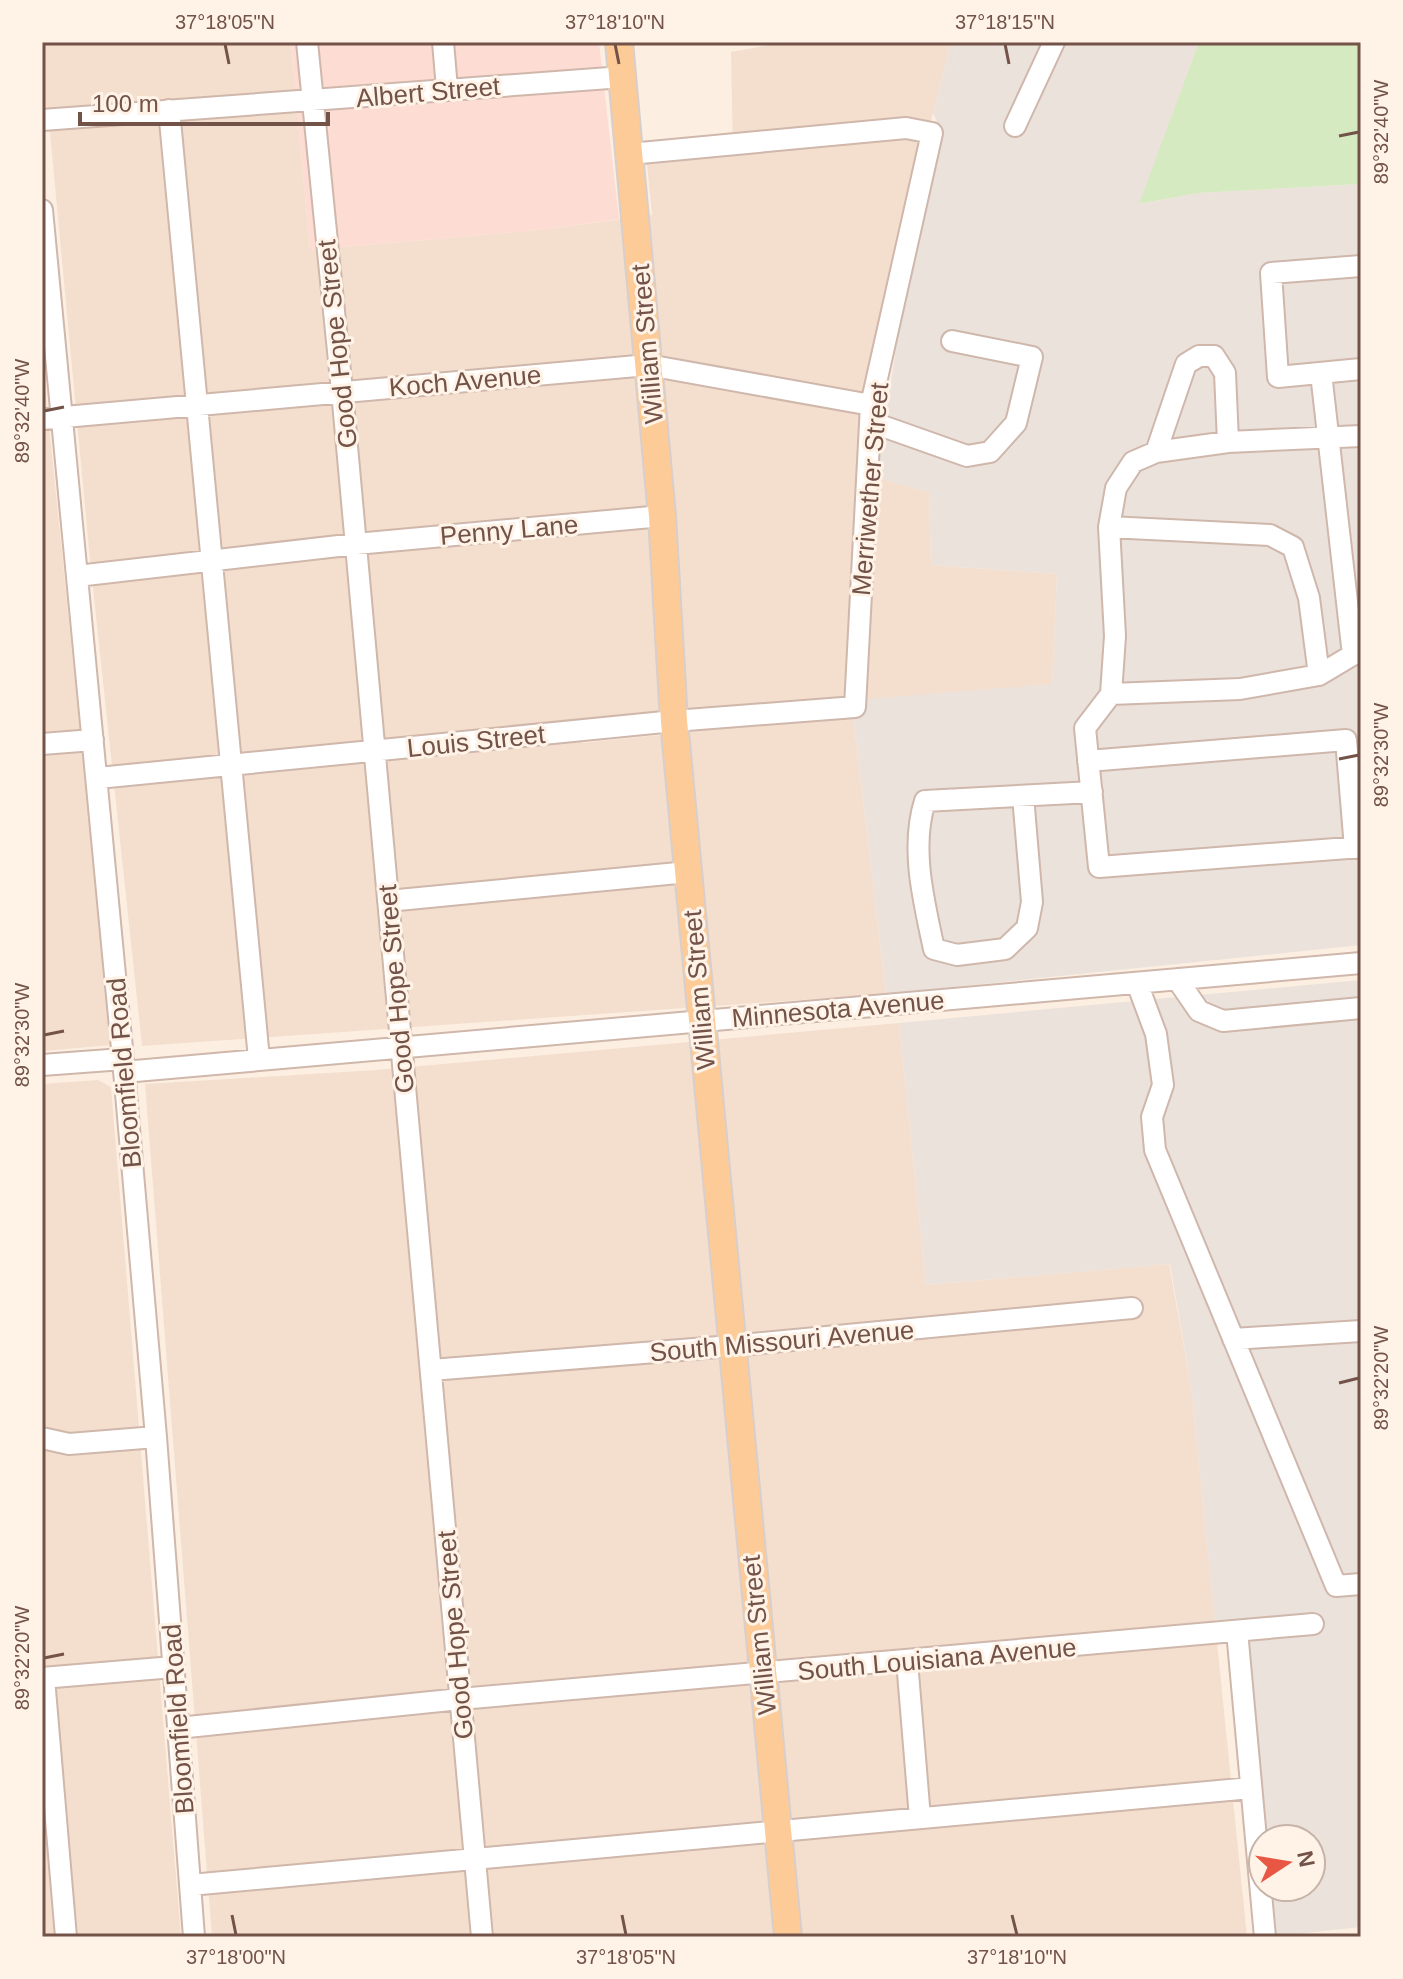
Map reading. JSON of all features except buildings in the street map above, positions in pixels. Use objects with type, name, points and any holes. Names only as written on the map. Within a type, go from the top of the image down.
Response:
[{"type":"main road","name":"William Street","points":[[619,42],[662,516],[674,721],[788,1937]]},
{"type":"street","name":"Good Hope Street","points":[[307,42],[342,391],[482,1937]]},
{"type":"street","points":[[443,42],[447,89]]},
{"type":"street","points":[[1015,126],[1054,42]]},
{"type":"street","name":"Albert Street","points":[[42,120],[623,77]]},
{"type":"street","points":[[169,110],[259,1059]]},
{"type":"street","name":"Merriwether Street","points":[[630,154],[906,128],[932,133],[871,413],[855,707]]},
{"type":"street","name":"Bloomfield Road","points":[[42,210],[51,418],[77,576],[98,778],[156,1437],[194,1937]]},
{"type":"street","points":[[1361,266],[1271,273],[1278,377],[1361,369]]},
{"type":"street","name":"Koch Avenue","points":[[51,418],[648,365],[871,413],[967,456],[990,452],[1016,423],[1032,357],[952,341]]},
{"type":"street","points":[[1156,452],[1186,364],[1199,356],[1214,356],[1225,373],[1228,442]]},
{"type":"street","points":[[1111,694],[1240,689],[1319,675],[1357,652],[1321,373]]},
{"type":"street","points":[[1088,761],[1346,740],[1358,848],[1099,867],[1092,792],[1088,761],[1085,728],[1111,694],[1115,636],[1109,527],[1116,488],[1133,462],[1156,452],[1228,442],[1361,436]]},
{"type":"street","name":"Penny Lane","points":[[77,576],[356,544],[662,516]]},
{"type":"street","points":[[1109,527],[1270,535],[1293,547],[1309,598],[1319,675]]},
{"type":"street","name":"Louis Street","points":[[98,778],[674,721],[855,707]]},
{"type":"street","points":[[42,744],[93,740]]},
{"type":"street","points":[[1023,796],[1032,902],[1027,928],[1005,949],[957,955],[934,949],[922,892],[918,822],[925,801],[1092,792]]},
{"type":"street","points":[[388,901],[688,872]]},
{"type":"street","name":"Minnesota Avenue","points":[[42,1065],[259,1059],[1361,963]]},
{"type":"street","points":[[1177,979],[1199,1011],[1223,1021],[1361,1008]]},
{"type":"street","points":[[1137,983],[1156,1034],[1163,1085],[1152,1117],[1155,1150],[1336,1586],[1361,1584]]},
{"type":"street","name":"South Missouri Avenue","points":[[431,1370],[731,1346],[1132,1308]]},
{"type":"street","points":[[1233,1339],[1361,1331]]},
{"type":"street","points":[[42,1438],[69,1444],[156,1437]]},
{"type":"street","name":"South Louisiana Avenue","points":[[178,1728],[460,1699],[762,1675],[1313,1624]]},
{"type":"street","points":[[1237,1631],[1265,1937]]},
{"type":"street","points":[[907,1661],[920,1818]]},
{"type":"street","points":[[66,1937],[43,1678],[173,1667]]},
{"type":"street","points":[[190,1885],[1251,1788]]},
{"type":"shaded area","points":[[42,42],[291,42],[310,250],[540,230],[652,215],[647,164],[733,155],[731,52],[787,42],[951,42],[900,243],[863,474],[929,492],[931,565],[1057,574],[1052,685],[580,722],[582,743],[853,715],[886,994],[142,1046],[90,560],[48,111],[42,111]]},
{"type":"shaded area","points":[[291,42],[599,42],[619,219],[540,230],[310,250]]},
{"type":"shaded area","points":[[951,42],[1199,42],[1140,204],[1198,193],[1361,184],[1361,945],[886,994],[853,715],[867,699],[1052,684],[1057,574],[931,565],[929,492],[876,478],[898,336],[940,129],[933,113]]},
{"type":"shaded area","points":[[42,356],[112,1045],[42,1051]]},
{"type":"shaded area","points":[[1361,980],[1361,1927],[1277,1936],[1273,1903],[1327,1903],[1327,1823],[1264,1823],[1240,1621],[1215,1624],[1191,1386],[1170,1264],[926,1285],[899,1023]]},
{"type":"shaded area","points":[[899,1023],[926,1285],[1169,1264],[1191,1386],[1247,1937],[212,1937],[145,1084],[376,1070]]},
{"type":"shaded area","points":[[98,1080],[111,1087],[181,1937],[42,1937],[42,1084]]},
{"type":"green space","points":[[1199,42],[1361,42],[1361,184],[1198,193],[1139,204]]}]
